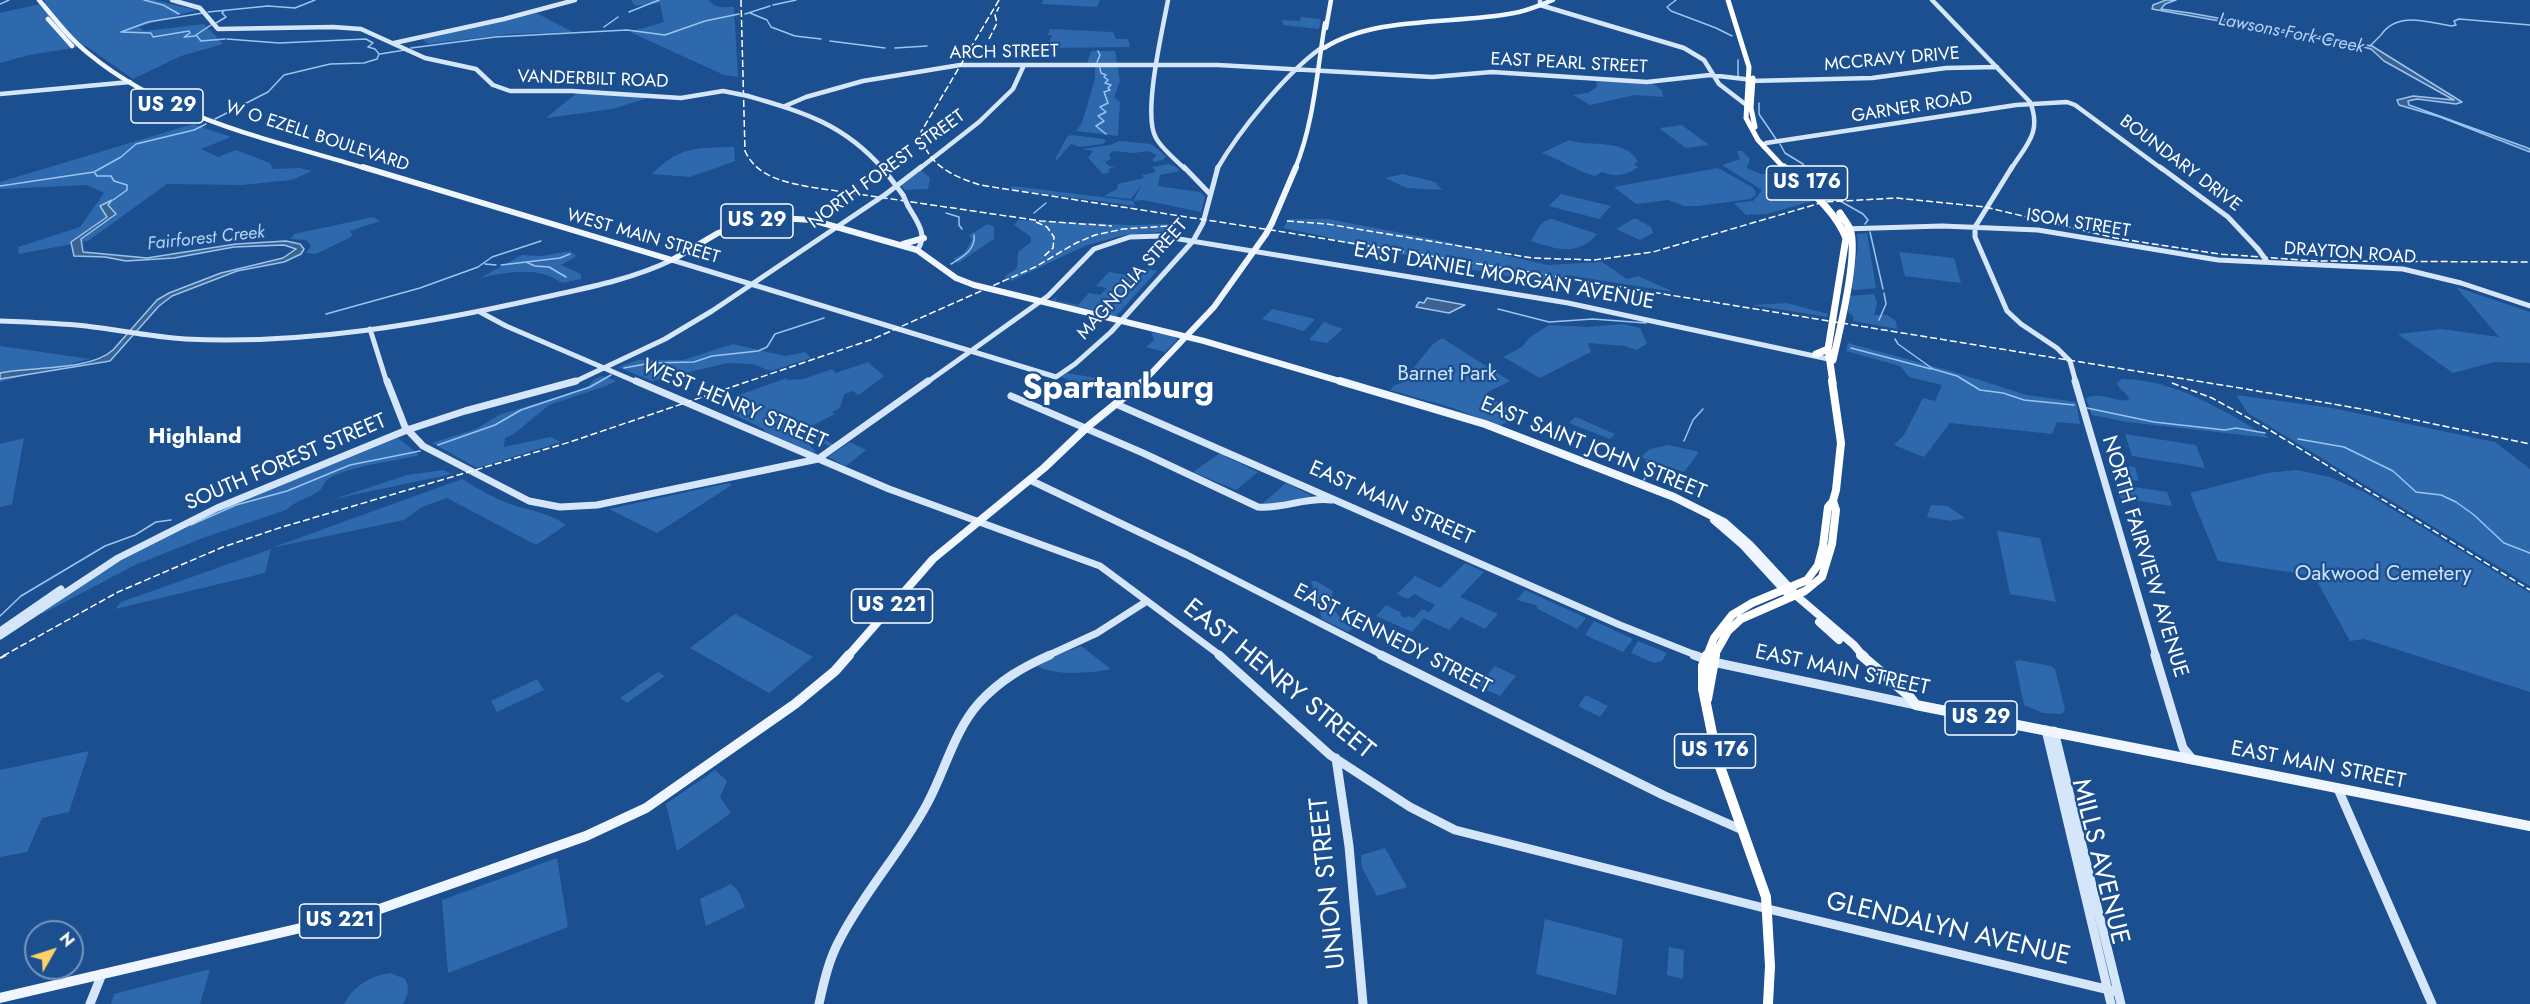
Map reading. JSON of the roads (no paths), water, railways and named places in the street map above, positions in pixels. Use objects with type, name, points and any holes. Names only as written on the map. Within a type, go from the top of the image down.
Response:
[{"type":"highway","name":"US 176","points":[[1730,0],[1751,59],[1748,123],[1763,148],[1827,207],[1847,229],[1828,349],[1832,362],[1840,443],[1833,501],[1836,510],[1827,563],[1823,575],[1813,585],[1790,592],[1736,622],[1709,661],[1712,691],[1707,699],[1714,750],[1740,829],[1766,897],[1768,1004]]},
{"type":"highway","name":"US 176","points":[[1750,80],[1744,101],[1754,125],[1766,143],[1833,207],[1847,229],[1853,246],[1832,362]]},
{"type":"highway","points":[[1838,295],[1846,294]]},
{"type":"highway","points":[[1812,354],[1828,349]]},
{"type":"main road","name":"W O EZELL BOULEVARD","points":[[32,0],[74,45],[123,84],[189,116],[412,183]]},
{"type":"main road","name":"W O EZELL BOULEVARD","points":[[39,0],[74,45]]},
{"type":"main road","points":[[1322,48],[1327,31],[1325,23],[1332,0]]},
{"type":"main road","points":[[1322,48],[1336,40],[1374,30],[1508,14],[1553,0]]},
{"type":"main road","name":"US 221","points":[[0,998],[358,916],[586,836],[626,819],[719,759],[824,682],[862,642],[933,559],[1030,480],[1086,428],[1143,382],[1214,307],[1266,234],[1302,152],[1322,48]]},
{"type":"main road","name":"W O EZELL BOULEVARD","points":[[107,71],[190,111],[248,134]]},
{"type":"main road","name":"WEST MAIN STREET","points":[[412,183],[672,260]]},
{"type":"main road","name":"US 29","points":[[672,260],[718,233],[752,222],[792,218],[812,220],[917,250],[960,280],[1039,302],[1188,336]]},
{"type":"main road","points":[[899,244],[924,238]]},
{"type":"main road","name":"EAST SAINT JOHN STREET","points":[[1188,336],[1485,424],[1674,497],[1708,514],[1743,545],[1830,633],[1865,658],[1909,696],[1916,705]]},
{"type":"main road","name":"EAST MAIN STREET","points":[[1916,705],[2530,826]]},
{"type":"street","name":"VANDERBILT ROAD","points":[[172,0],[195,5],[206,12],[218,30],[351,28],[366,31],[429,60],[476,69],[493,85],[504,90],[572,91],[681,98],[729,91],[785,106]]},
{"type":"street","points":[[394,43],[504,19],[575,0]]},
{"type":"street","points":[[1168,0],[1151,121],[1154,136],[1209,193]]},
{"type":"street","points":[[1932,0],[2031,104],[2037,117],[2034,130],[1975,227]]},
{"type":"street","points":[[1540,3],[1599,25],[1663,41],[1696,57],[1725,90],[1744,101]]},
{"type":"street","name":"MAGNOLIA STREET","points":[[1056,377],[1083,357],[1192,242],[1203,224],[1209,193],[1219,166],[1232,143],[1306,58],[1322,48]]},
{"type":"street","name":"ARCH STREET","points":[[785,106],[801,99],[867,80],[956,65],[1238,66],[1296,70]]},
{"type":"street","name":"NORTH FOREST STREET","points":[[752,284],[886,194],[979,122],[1013,89],[1024,65]]},
{"type":"street","name":"MCCRAVY DRIVE","points":[[1750,80],[1872,78],[1955,68],[1997,67]]},
{"type":"street","name":"EAST PEARL STREET","points":[[1296,70],[1432,77],[1477,72],[1521,72],[1647,82],[1712,76],[1750,80]]},
{"type":"street","points":[[1712,76],[1711,82],[1748,109]]},
{"type":"street","points":[[0,94],[130,82]]},
{"type":"street","name":"GARNER ROAD","points":[[1766,143],[2031,104],[2062,102]]},
{"type":"street","name":"BOUNDARY DRIVE","points":[[2062,102],[2075,105],[2228,217],[2251,238],[2268,262]]},
{"type":"street","points":[[785,106],[831,123],[853,138],[874,159],[903,195],[924,238],[917,250]]},
{"type":"street","name":"ISOM STREET","points":[[1847,229],[1975,227],[2046,231],[2174,254],[2225,261],[2268,262]]},
{"type":"street","name":"NORTH FAIRVIEW AVENUE","points":[[1975,227],[1974,237],[2007,310],[2021,324],[2057,348],[2070,361],[2183,748],[2193,760]]},
{"type":"street","name":"EAST DANIEL MORGAN AVENUE","points":[[818,459],[1039,302],[1091,251],[1103,244],[1144,235],[1558,302],[1812,354],[1832,362]]},
{"type":"street","points":[[0,321],[58,324],[178,338],[258,339],[370,329],[480,312],[641,274],[672,260]]},
{"type":"street","name":"WEST MAIN STREET","points":[[672,260],[866,319],[869,323],[1029,367],[1056,377]]},
{"type":"street","name":"DRAYTON ROAD","points":[[2268,262],[2373,266],[2410,270],[2461,283],[2530,306]]},
{"type":"street","name":"SOUTH FOREST STREET","points":[[0,631],[73,581],[155,533],[215,505],[406,428],[563,386],[676,333],[752,284]]},
{"type":"street","name":"WEST HENRY STREET","points":[[480,312],[506,326],[818,459],[977,522]]},
{"type":"street","points":[[370,329],[384,375],[406,428],[430,450],[519,496],[538,503],[560,507],[605,504],[818,459]]},
{"type":"street","points":[[1011,396],[1251,504],[1274,509],[1316,499],[1329,499],[1356,509]]},
{"type":"street","name":"EAST MAIN STREET","points":[[1116,404],[1337,499],[1620,626],[1709,661],[1916,705]]},
{"type":"street","name":"SOUTH FOREST STREET","points":[[0,636],[98,570],[178,526],[406,428]]},
{"type":"street","name":"EAST MAIN STREET","points":[[1282,477],[1308,490],[1316,499]]},
{"type":"street","name":"EAST KENNEDY STREET","points":[[1030,480],[1156,540],[1315,622],[1663,795],[1740,829]]},
{"type":"street","name":"EAST HENRY STREET","points":[[977,522],[1093,563],[1112,573],[1239,670],[1304,733],[1336,758],[1416,810],[1464,834],[1768,909]]},
{"type":"street","points":[[819,1004],[828,965],[840,938],[927,805],[962,727],[977,705],[994,687],[1017,670],[1097,633],[1147,600]]},
{"type":"street","name":"MILLS AVENUE","points":[[2050,731],[2113,991],[2121,1004]]},
{"type":"street","name":"UNION STREET","points":[[1336,758],[1348,846],[1363,1004]]},
{"type":"street","points":[[2338,789],[2432,1004]]},
{"type":"street","name":"GLENDALYN AVENUE","points":[[1768,909],[2113,991]]},
{"type":"street","points":[[90,1004],[102,974]]},
{"type":"street","name":"MILLS AVENUE","points":[[2111,1004],[2113,991]]},
{"type":"waterway","points":[[0,4],[9,0]]},
{"type":"waterway","points":[[144,0],[163,5],[179,14]]},
{"type":"waterway","name":"Fairforest Creek","points":[[208,12],[268,6],[295,8],[315,0]]},
{"type":"waterway","points":[[629,12],[659,0]]},
{"type":"waterway","points":[[773,5],[796,0]]},
{"type":"waterway","points":[[1676,0],[1667,7],[1671,11],[1732,36]]},
{"type":"waterway","points":[[745,14],[770,6]]},
{"type":"waterway","name":"Fairforest Creek","points":[[216,23],[226,17],[222,13],[224,11]]},
{"type":"waterway","points":[[195,36],[184,37],[190,33],[189,31],[153,37],[151,33],[121,32],[148,22],[203,13]]},
{"type":"waterway","points":[[750,13],[767,20],[771,27],[795,36],[821,39]]},
{"type":"waterway","points":[[411,48],[495,37],[627,30],[665,35],[705,21],[739,14]]},
{"type":"waterway","points":[[604,27],[618,17]]},
{"type":"waterway","points":[[2381,35],[2395,23],[2413,20],[2451,26],[2456,25],[2454,21],[2459,19],[2530,25]]},
{"type":"waterway","name":"Fairforest Creek","points":[[211,25],[196,35],[201,41],[225,39]]},
{"type":"waterway","name":"Lawsons Fork Creek","points":[[2370,46],[2380,36]]},
{"type":"waterway","name":"Fairforest Creek","points":[[215,119],[268,92],[284,75],[330,64],[364,63],[377,59],[379,54],[375,49],[368,47],[373,43],[366,39],[279,43],[227,39]]},
{"type":"waterway","points":[[830,41],[885,48]]},
{"type":"waterway","points":[[895,48],[927,46]]},
{"type":"waterway","points":[[380,54],[405,50]]},
{"type":"waterway","points":[[1097,62],[1100,55],[1098,51]]},
{"type":"waterway","points":[[1738,60],[1738,76]]},
{"type":"waterway","points":[[1100,68],[1101,73],[1106,75],[1104,77],[1108,80],[1105,83],[1111,85],[1108,88],[1110,90],[1104,92],[1108,103],[1100,107],[1106,112],[1098,116],[1104,121],[1096,126],[1106,134]]},
{"type":"waterway","points":[[1759,103],[1759,114],[1776,139]]},
{"type":"waterway","name":"Fairforest Creek","points":[[94,172],[121,157],[136,144],[194,130],[206,124]]},
{"type":"waterway","points":[[1780,144],[1785,153],[1803,164],[1808,175],[1822,182],[1835,198],[1863,214],[1868,220],[1865,224]]},
{"type":"waterway","points":[[0,186],[94,172]]},
{"type":"waterway","name":"Fairforest Creek","points":[[94,172],[97,176],[111,176],[114,181],[127,185],[127,190],[113,200]]},
{"type":"waterway","points":[[1034,213],[1046,203]]},
{"type":"waterway","points":[[946,213],[959,217],[959,225],[962,229]]},
{"type":"waterway","points":[[1870,232],[1883,289]]},
{"type":"waterway","points":[[951,264],[971,249],[974,235]]},
{"type":"waterway","points":[[326,314],[420,288],[478,267],[492,257],[541,241]]},
{"type":"waterway","points":[[526,262],[560,258],[570,254]]},
{"type":"waterway","points":[[501,265],[526,262]]},
{"type":"waterway","points":[[526,262],[535,266],[549,267],[566,277]]},
{"type":"waterway","points":[[485,264],[496,265]]},
{"type":"waterway","points":[[1879,320],[1886,304],[1884,293]]},
{"type":"waterway","points":[[1498,309],[1549,322],[1593,319],[1646,323]]},
{"type":"waterway","points":[[624,368],[651,363],[694,362],[712,356],[758,351],[767,347],[775,334],[824,318]]},
{"type":"waterway","points":[[1895,339],[1898,344],[1933,369],[1957,376],[1980,390],[2003,393],[2024,400],[2074,405]]},
{"type":"waterway","points":[[1851,348],[1931,369]]},
{"type":"waterway","points":[[438,445],[495,425],[521,410],[590,387],[611,375]]},
{"type":"waterway","points":[[2087,408],[2154,422],[2225,430],[2236,428],[2265,433]]},
{"type":"waterway","points":[[1684,441],[1693,420],[1703,409]]},
{"type":"waterway","points":[[2298,439],[2344,447],[2393,471],[2416,492],[2441,495],[2456,502],[2474,515],[2504,543],[2530,553]]},
{"type":"waterway","points":[[191,525],[236,505],[287,491],[350,465],[420,451]]},
{"type":"waterway","points":[[1644,480],[1647,473],[1647,461]]},
{"type":"waterway","points":[[0,616],[21,596],[105,546],[135,535],[156,522],[171,520]]},
{"type":"railway","points":[[741,0],[745,151],[757,167],[772,177],[810,187],[1041,221],[1112,226]]},
{"type":"railway","points":[[999,0],[921,132],[928,153],[934,160],[950,173],[980,185],[1271,230],[2240,388],[2362,409],[2530,444]]},
{"type":"railway","points":[[989,39],[997,23],[995,15],[999,7]]},
{"type":"railway","points":[[1287,221],[1327,224],[1532,258],[1594,260],[1653,252],[1824,202],[1897,198],[1985,207],[2115,238],[2219,254],[2316,261],[2530,262]]},
{"type":"railway","points":[[1036,222],[1047,227],[1054,237],[1053,248],[1042,258]]},
{"type":"railway","points":[[3,656],[118,592],[223,547],[279,528],[570,442],[873,339],[1035,267],[1076,243],[1095,235],[1123,229],[1169,226]]},
{"type":"railway","points":[[2172,383],[2212,398],[2263,426],[2530,590]]},
{"type":"railway","points":[[0,658],[6,655]]},
{"type":"district","name":"Spartanburg","points":[[1118,390]]},
{"type":"district","name":"Highland","points":[[195,438]]},
{"type":"park label","name":"Barnet Park","points":[[1447,375]]},
{"type":"park label","name":"Oakwood Cemetery","points":[[2383,575]]}]
